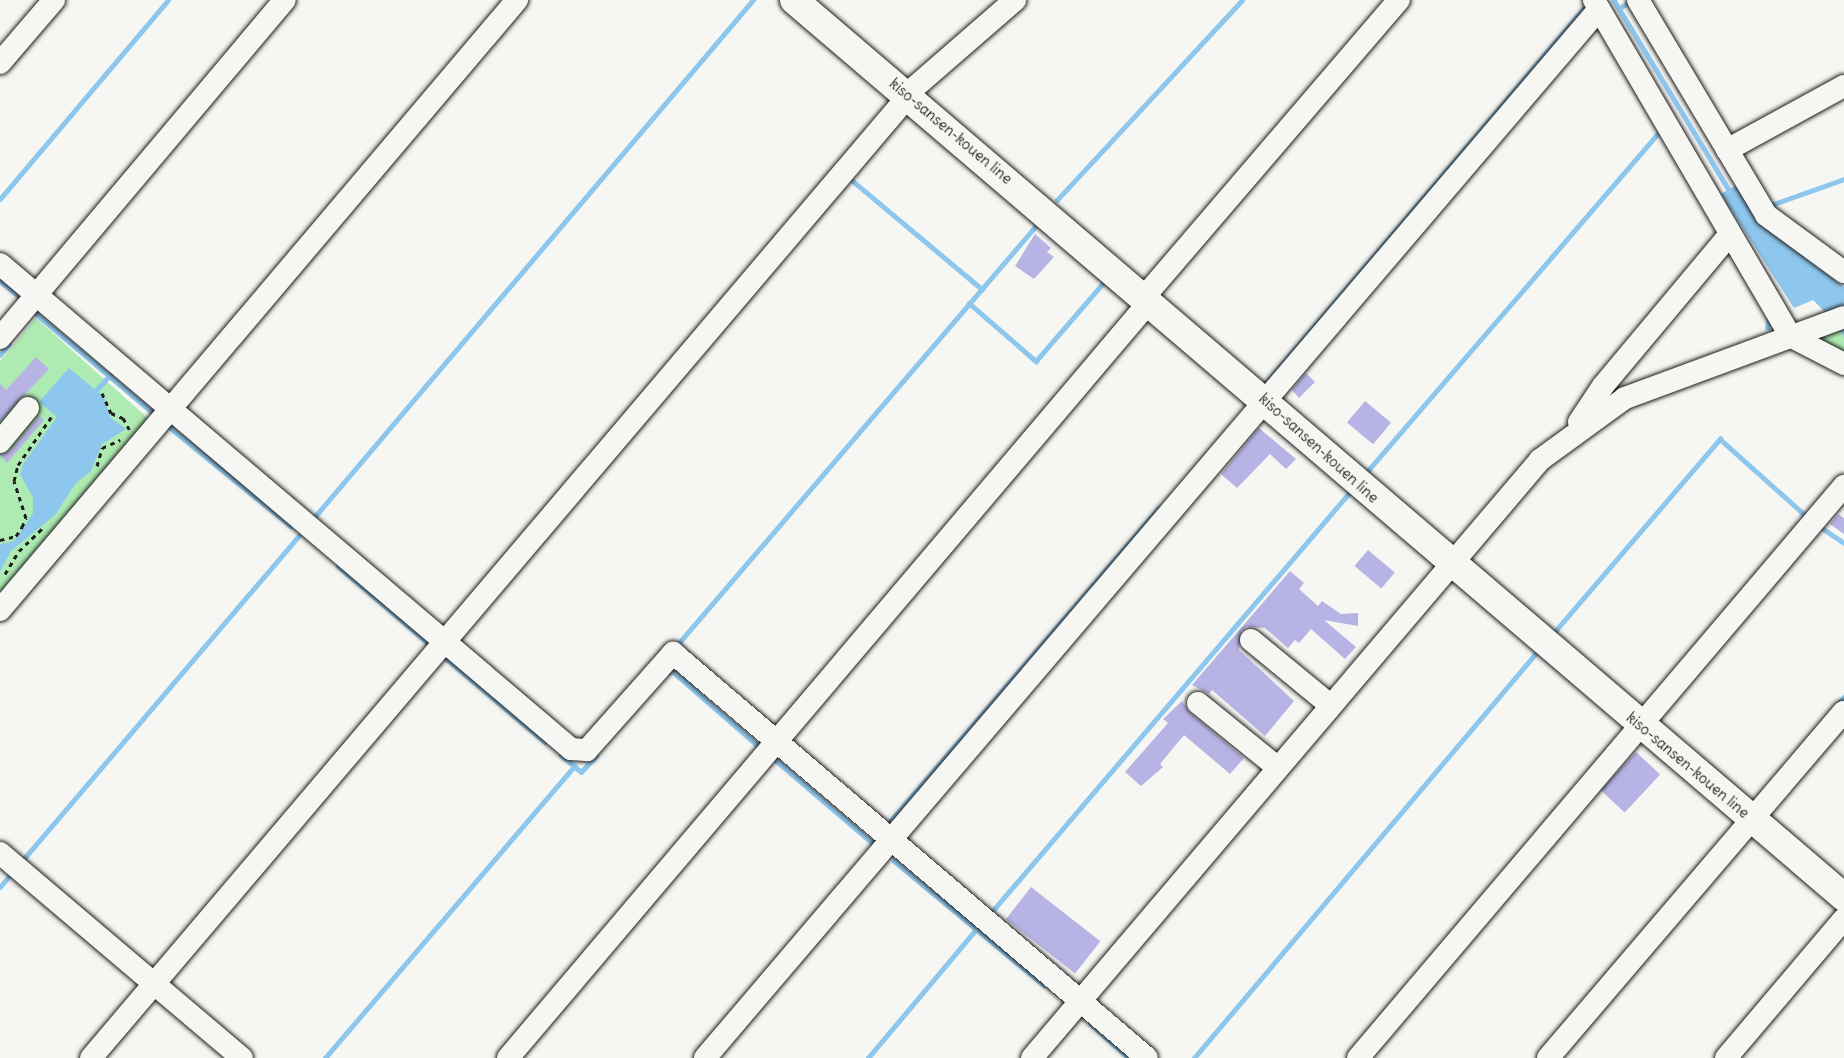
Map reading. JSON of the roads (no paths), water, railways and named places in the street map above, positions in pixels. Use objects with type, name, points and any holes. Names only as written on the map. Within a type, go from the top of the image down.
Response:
[{"type":"main road","name":"kiso-sansen-kouen line","points":[[794,0],[909,94],[1264,398],[1451,562],[1844,897]]},
{"type":"street","points":[[0,63],[54,0]]},
{"type":"street","points":[[0,338],[284,0]]},
{"type":"street","points":[[0,610],[517,0]]},
{"type":"street","points":[[91,1058],[909,94],[1016,0]]},
{"type":"street","points":[[508,1058],[778,741],[1399,0]]},
{"type":"street","points":[[1638,0],[1767,214],[1844,272]]},
{"type":"street","points":[[705,1058],[1597,4],[1790,336],[1844,364]]},
{"type":"street","points":[[1727,150],[1844,86]]},
{"type":"street","points":[[1571,433],[1603,386],[1730,234]]},
{"type":"street","points":[[0,264],[571,749],[587,750],[673,653],[892,837],[1147,1058]]},
{"type":"street","points":[[1032,1058],[1540,460],[1571,433],[1625,398],[1838,319]]},
{"type":"street","points":[[0,442],[28,408]]},
{"type":"street","points":[[1358,1058],[1844,486]]},
{"type":"street","points":[[1251,640],[1330,705]]},
{"type":"street","points":[[1198,703],[1277,767]]},
{"type":"street","points":[[1548,1058],[1844,712]]},
{"type":"street","points":[[0,853],[242,1058]]},
{"type":"street","points":[[1726,1058],[1844,919]]},
{"type":"water","points":[[1737,185],[1761,225],[1844,287],[1844,338],[1840,327],[1813,300],[1794,308],[1721,194]]},
{"type":"water","points":[[69,368],[104,397],[110,417],[126,429],[102,444],[91,471],[75,484],[56,514],[11,551],[0,572],[0,544],[14,541],[33,513],[33,498],[20,474],[23,464],[57,417],[39,402]]},
{"type":"waterway","points":[[0,199],[168,0]]},
{"type":"waterway","points":[[312,520],[753,0]]},
{"type":"waterway","points":[[1057,200],[1242,0]]},
{"type":"waterway","points":[[1614,0],[1731,193]]},
{"type":"waterway","points":[[1619,8],[1630,2]]},
{"type":"waterway","points":[[1266,383],[1585,7]]},
{"type":"waterway","points":[[1365,474],[1659,132]]},
{"type":"waterway","points":[[848,177],[982,289]]},
{"type":"waterway","points":[[1771,205],[1844,179]]},
{"type":"waterway","points":[[681,647],[678,644],[1034,228]]},
{"type":"waterway","points":[[0,281],[22,299]]},
{"type":"waterway","points":[[969,303],[1036,361],[1103,283]]},
{"type":"waterway","points":[[35,313],[157,416]]},
{"type":"waterway","points":[[1767,328],[1769,317]]},
{"type":"waterway","points":[[0,355],[9,344]]},
{"type":"waterway","points":[[96,390],[110,375]]},
{"type":"waterway","points":[[167,425],[291,526]]},
{"type":"waterway","points":[[1551,636],[1720,439],[1806,516]]},
{"type":"waterway","points":[[989,915],[1349,493]]},
{"type":"waterway","points":[[887,825],[1159,508]]},
{"type":"waterway","points":[[1819,526],[1844,543]]},
{"type":"waterway","points":[[22,861],[304,530]]},
{"type":"waterway","points":[[338,566],[432,646]]},
{"type":"waterway","points":[[1194,1058],[1537,652]]},
{"type":"waterway","points":[[442,655],[545,742]]},
{"type":"waterway","points":[[669,673],[671,670],[762,749]]},
{"type":"waterway","points":[[1836,706],[1844,697]]},
{"type":"waterway","points":[[561,755],[581,772],[596,756]]},
{"type":"waterway","points":[[773,758],[876,846]]},
{"type":"waterway","points":[[325,1058],[574,766]]},
{"type":"waterway","points":[[894,861],[1044,985]]},
{"type":"waterway","points":[[0,887],[11,874]]},
{"type":"waterway","points":[[868,1058],[978,927]]},
{"type":"waterway","points":[[1091,1024],[1129,1058]]}]
